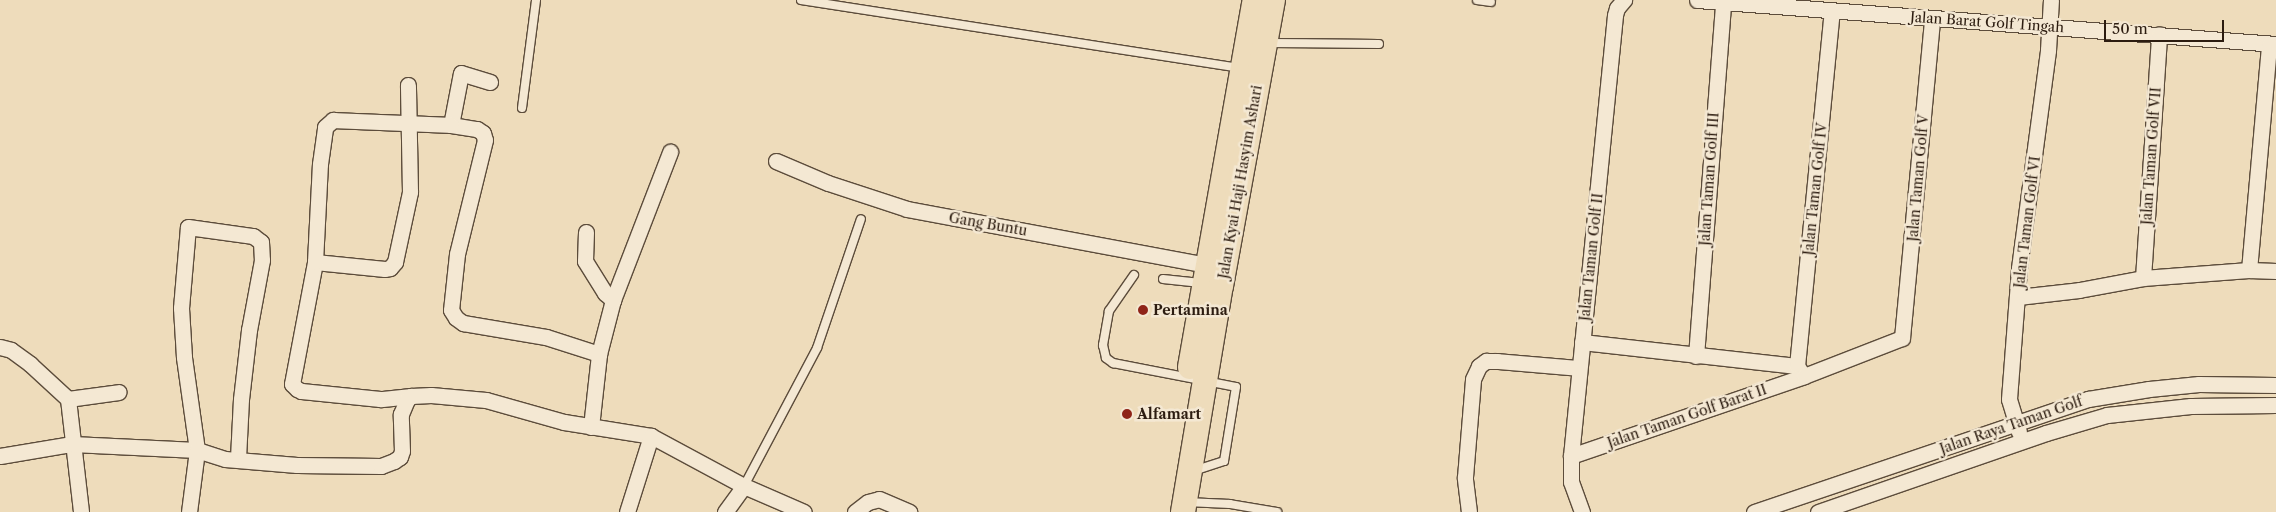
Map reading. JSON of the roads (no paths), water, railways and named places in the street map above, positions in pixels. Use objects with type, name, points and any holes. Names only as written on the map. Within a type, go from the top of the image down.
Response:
[{"type":"main road","name":"Jalan Kyai Haji Hasyim Ashari","points":[[1178,509],[1210,278],[1254,0]]},
{"type":"main road","name":"Jalan Kyai Haji Hasyim Ashari","points":[[1210,278],[1265,43],[1273,0]]},
{"type":"main road","name":"Jalan Kyai Haji Hasyim Ashari","points":[[1178,509],[1190,472],[1196,380]]},
{"type":"street","name":"Jalan Barat Golf Tingah","points":[[1697,0],[1832,12],[2273,44]]},
{"type":"street","name":"Jalan Taman Golf VI","points":[[2022,442],[2009,399],[2018,297],[2052,0]]},
{"type":"street","name":"Jalan Taman Golf II","points":[[1582,512],[1571,482],[1571,456],[1615,16],[1623,1]]},
{"type":"street","name":"Jalan Taman Golf III","points":[[1696,356],[1722,2]]},
{"type":"street","name":"Jalan Taman Golf IV","points":[[1801,371],[1832,12]]},
{"type":"street","name":"Jalan Taman Golf V","points":[[1902,338],[1932,18]]},
{"type":"street","name":"Jalan Taman Golf VII","points":[[2143,278],[2160,35]]},
{"type":"street","points":[[2250,270],[2273,44]]},
{"type":"street","points":[[451,125],[461,73],[490,82]]},
{"type":"street","points":[[315,262],[366,268],[389,269],[392,266],[410,192],[408,85]]},
{"type":"street","points":[[599,354],[546,337],[463,323],[456,318],[451,304],[457,254],[485,140],[483,133],[477,129],[451,125],[333,120],[328,122],[325,127],[320,164],[315,262],[307,311],[292,380],[294,386],[301,390],[380,399],[431,395],[486,400],[564,422],[651,436],[744,486],[804,512]]},
{"type":"street","points":[[591,426],[599,354],[613,300],[670,152]]},
{"type":"street","name":"Gang Buntu","points":[[776,161],[828,183],[907,209],[1210,278]]},
{"type":"street","points":[[189,512],[197,450],[194,443],[184,357],[181,308],[188,227],[254,236],[261,242],[262,260],[249,330],[241,399],[238,459]]},
{"type":"street","points":[[586,232],[585,261],[605,293],[613,300]]},
{"type":"street","points":[[2018,297],[2079,290],[2143,278],[2250,270],[2276,271]]},
{"type":"street","name":"Jalan Taman Golf Barat II","points":[[1571,456],[1801,371],[1902,338]]},
{"type":"street","name":"Jalan Taman Golf Barat II","points":[[1582,342],[1801,371]]},
{"type":"street","points":[[0,347],[11,350],[30,364],[68,399],[81,512]]},
{"type":"street","points":[[1469,512],[1464,477],[1473,379],[1479,366],[1486,361],[1497,361],[1579,368]]},
{"type":"street","name":"Jalan Raya Taman Golf","points":[[1754,512],[2015,422],[2088,399],[2149,389],[2199,384],[2276,385]]},
{"type":"street","points":[[68,399],[119,392]]},
{"type":"street","points":[[0,456],[72,444],[197,450],[225,459],[297,465],[381,466],[400,457],[402,451],[401,414],[404,405],[411,396]]},
{"type":"street","name":"Jalan Raya Taman Golf","points":[[1818,512],[2107,415],[2191,406],[2276,405]]},
{"type":"street","points":[[627,512],[651,436]]},
{"type":"street","points":[[725,512],[744,486]]},
{"type":"street","points":[[855,512],[868,502],[879,499],[909,512]]},
{"type":"lane","points":[[522,108],[536,0]]},
{"type":"lane","points":[[801,0],[1242,68]]},
{"type":"lane","points":[[1477,0],[1491,2]]},
{"type":"lane","points":[[1265,43],[1379,44]]},
{"type":"lane","points":[[744,486],[817,348],[861,219]]},
{"type":"lane","points":[[1134,275],[1108,311],[1103,346],[1106,358],[1112,363],[1236,386],[1226,458],[1222,464],[1190,472]]},
{"type":"lane","points":[[1163,279],[1210,278]]},
{"type":"lane","points":[[1178,509],[1230,504],[1276,512]]},
{"type":"place","name":"Pertamina","points":[[1143,310]]},
{"type":"place","name":"Alfamart","points":[[1127,414]]}]
